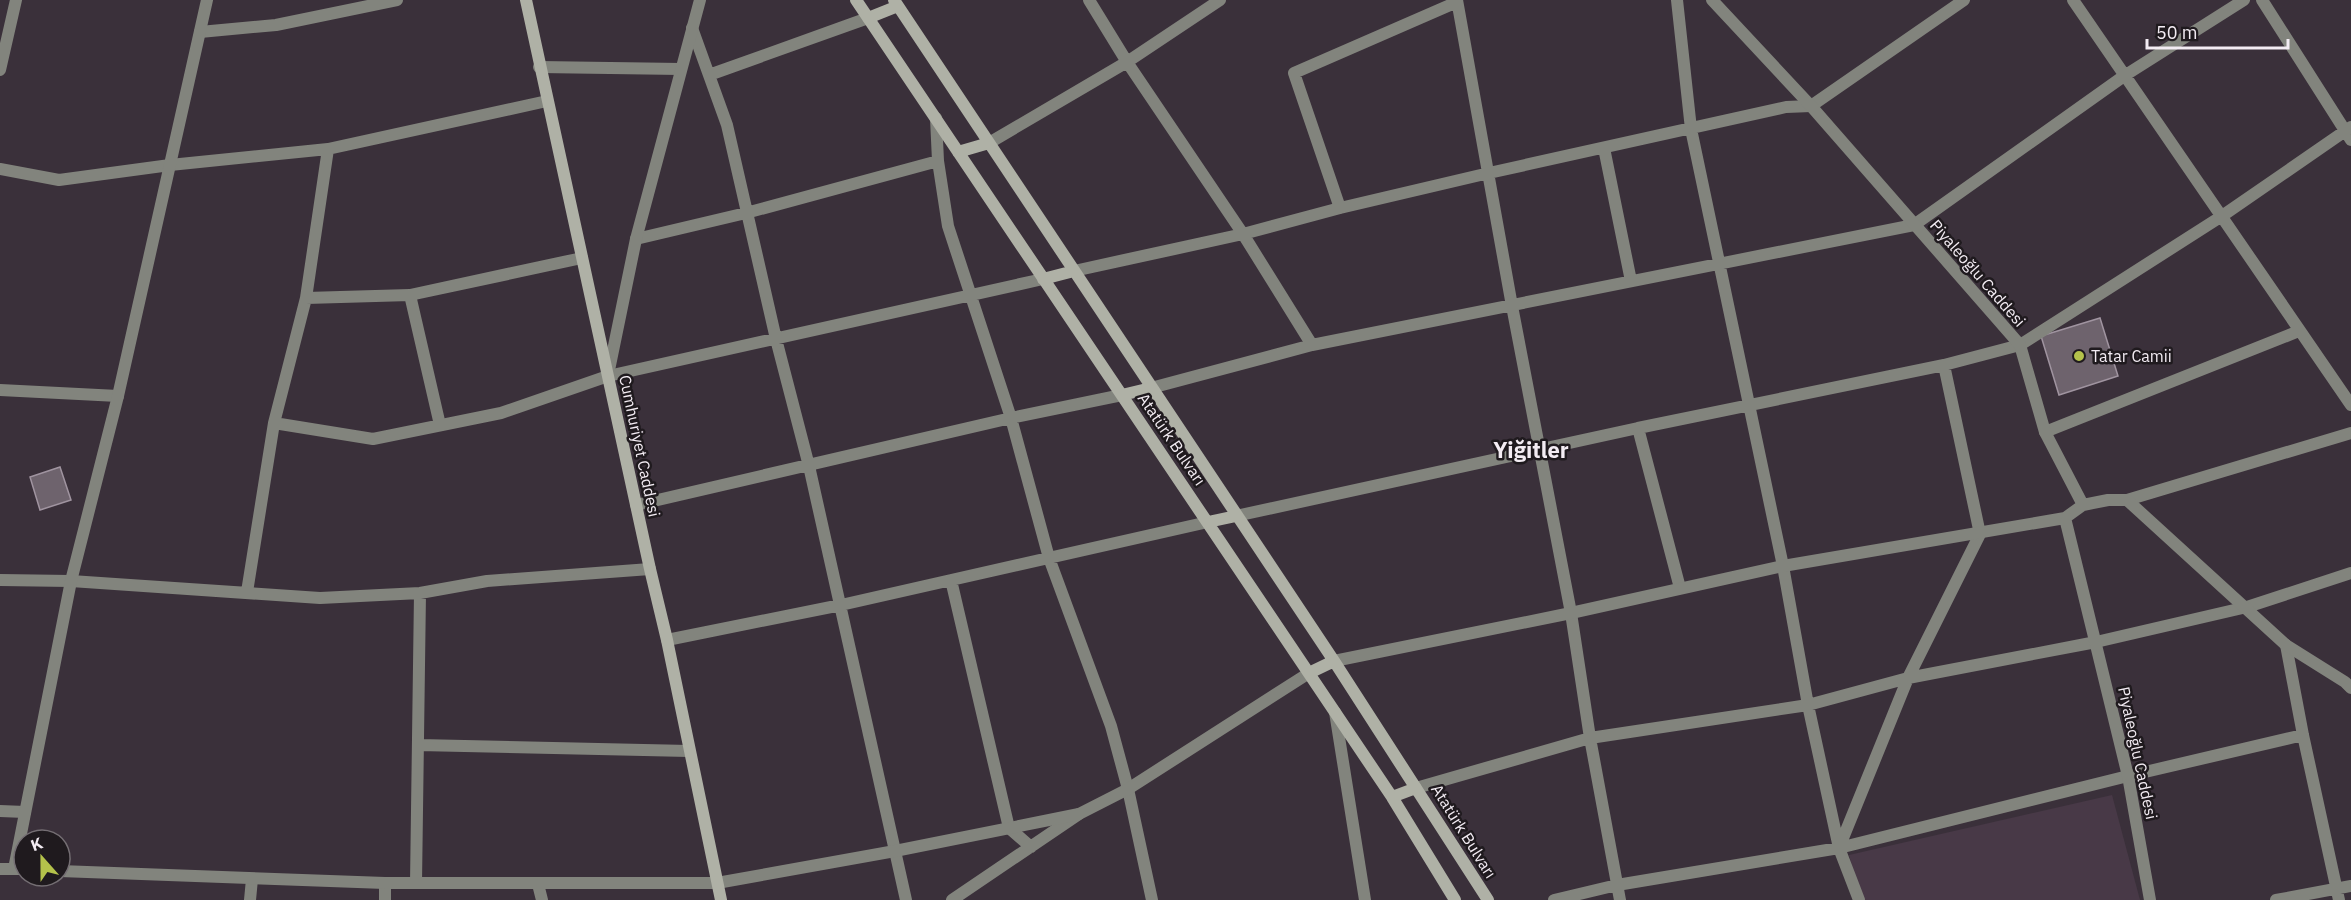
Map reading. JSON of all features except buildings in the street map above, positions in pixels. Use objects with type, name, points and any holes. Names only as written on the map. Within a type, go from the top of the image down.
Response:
[{"type":"main road","name":"Cumhuriyet Caddesi","points":[[526,0],[667,640],[721,900]]},
{"type":"main road","name":"Atatürk Bulvarı","points":[[856,0],[1392,797],[1455,900]]},
{"type":"main road","name":"Atatürk Bulvarı","points":[[900,2],[989,143],[1334,661],[1488,900]]},
{"type":"main road","points":[[868,18],[900,2]]},
{"type":"main road","points":[[958,152],[989,143]]},
{"type":"main road","points":[[1043,279],[1074,271]]},
{"type":"main road","points":[[1122,395],[1151,388]]},
{"type":"main road","points":[[1208,522],[1236,516]]},
{"type":"main road","points":[[1309,673],[1334,661]]},
{"type":"main road","points":[[1392,797],[1416,788]]},
{"type":"street","points":[[0,70],[16,0]]},
{"type":"street","points":[[23,828],[71,581],[118,396],[207,0]]},
{"type":"street","points":[[200,32],[276,25],[397,0]]},
{"type":"street","points":[[608,376],[636,239],[700,0]]},
{"type":"street","points":[[1089,0],[1127,62],[1243,234],[1312,345]]},
{"type":"street","points":[[989,143],[1127,62],[1220,0]]},
{"type":"street","points":[[1677,0],[1690,129],[1784,566],[1808,705],[1839,848],[1859,900]]},
{"type":"street","name":"Piyaleoğlu Caddesi","points":[[1712,0],[1811,106],[2020,345],[2045,432],[2083,505]]},
{"type":"street","points":[[1074,271],[1243,234],[1488,173],[1786,107],[1811,106],[1964,0]]},
{"type":"street","points":[[2073,0],[2351,405]]},
{"type":"street","points":[[1151,388],[1312,345],[1719,262],[1914,225],[2124,76],[2244,0]]},
{"type":"street","points":[[1236,516],[1748,404],[1944,365],[2020,345],[2349,133],[2262,0]]},
{"type":"street","points":[[1340,208],[1294,73],[1457,1],[1571,613],[1590,738],[1620,900]]},
{"type":"street","points":[[709,75],[868,18]]},
{"type":"street","points":[[692,28],[727,125],[776,339],[809,466],[906,900]]},
{"type":"street","points":[[539,67],[681,69]]},
{"type":"street","points":[[0,169],[59,180],[170,165],[328,149],[547,101]]},
{"type":"street","points":[[936,118],[938,161],[948,226],[1011,418],[1049,558],[1112,726],[1152,900]]},
{"type":"street","points":[[1604,148],[1631,281]]},
{"type":"street","points":[[247,592],[274,423],[306,298],[328,149]]},
{"type":"street","points":[[636,239],[747,213],[938,161]]},
{"type":"street","points":[[306,298],[410,295],[582,258]]},
{"type":"street","points":[[274,423],[373,439],[501,413],[608,376],[1043,279]]},
{"type":"street","points":[[410,295],[440,425]]},
{"type":"street","points":[[2045,432],[2299,331]]},
{"type":"street","points":[[1839,848],[1908,678],[1980,534],[1944,365]]},
{"type":"street","points":[[0,390],[118,396]]},
{"type":"street","points":[[636,505],[1011,418],[1122,395]]},
{"type":"street","points":[[1638,428],[1680,588]]},
{"type":"street","points":[[1334,661],[1571,613],[1784,566],[2065,518],[2083,505],[2108,500],[2127,500],[2351,433]]},
{"type":"street","points":[[2127,500],[2286,645],[2351,688]]},
{"type":"street","name":"Piyaleoğlu Caddesi","points":[[2065,518],[2128,776],[2150,900]]},
{"type":"street","points":[[667,640],[841,605],[1208,522]]},
{"type":"street","points":[[0,580],[71,581],[320,598],[420,593],[487,581],[650,569]]},
{"type":"street","points":[[1416,788],[1590,738],[1808,705],[1908,678],[2096,642],[2247,607],[2351,573]]},
{"type":"street","points":[[951,580],[1009,828],[1031,847]]},
{"type":"street","points":[[416,883],[420,593]]},
{"type":"street","points":[[2286,645],[2338,894]]},
{"type":"street","points":[[951,900],[1079,814],[1128,789],[1309,673]]},
{"type":"street","points":[[1335,712],[1365,900]]},
{"type":"street","points":[[1554,900],[1617,885],[1839,848],[2303,735]]},
{"type":"street","points":[[419,745],[689,751]]},
{"type":"street","points":[[0,811],[25,812]]},
{"type":"street","points":[[72,872],[385,883],[717,883],[895,851],[1079,814]]},
{"type":"street","points":[[250,900],[252,879]]},
{"type":"street","points":[[385,883],[385,900]]},
{"type":"street","points":[[538,884],[542,900]]},
{"type":"street","points":[[2276,900],[2338,894],[2351,886]]},
{"type":"shaded area","points":[[2112,795],[2140,900],[1862,900],[1849,855]]},
{"type":"place","name":"Tatar Camii","points":[[2079,356]]},
{"type":"district","name":"Yiğitler","points":[[1531,450]]}]
